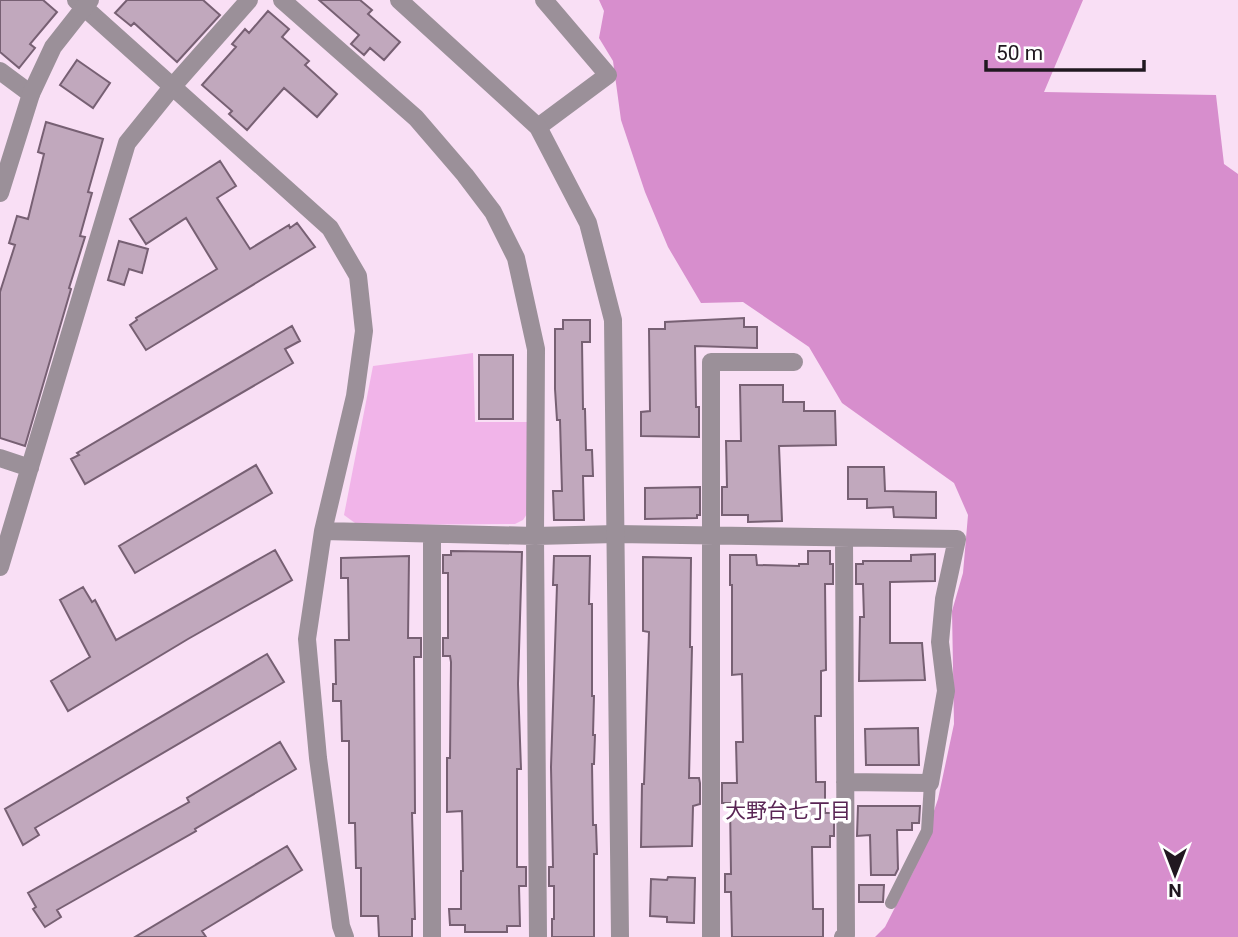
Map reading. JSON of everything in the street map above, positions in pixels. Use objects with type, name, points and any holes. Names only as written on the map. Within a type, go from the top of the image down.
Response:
[{"type":"street","points":[[0,567],[127,143],[248,0]]},
{"type":"street","points":[[282,0],[416,118],[466,175],[493,212],[516,258],[536,349],[538,937]]},
{"type":"street","points":[[399,0],[538,127],[588,223],[613,320],[620,937]]},
{"type":"street","points":[[538,127],[608,75],[544,0]]},
{"type":"street","points":[[0,193],[30,94],[53,47],[83,2],[330,228],[358,276],[364,331],[355,396],[323,531],[307,639],[320,769],[341,926],[345,937]]},
{"type":"street","points":[[0,71],[30,94]]},
{"type":"street","points":[[711,937],[711,362],[794,362]]},
{"type":"street","points":[[0,458],[30,468]]},
{"type":"street","points":[[323,531],[535,536],[615,534],[957,539],[944,599],[940,642],[946,691],[930,783],[845,782]]},
{"type":"street","points":[[432,534],[432,937]]},
{"type":"street","points":[[843,937],[846,935],[844,538]]},
{"type":"lane","points":[[891,903],[927,831],[930,783]]},
{"type":"shaded area","points":[[599,0],[1083,0],[1044,92],[1216,95],[1224,164],[1238,174],[1238,937],[875,937],[885,927],[914,870],[938,799],[954,724],[952,611],[963,573],[968,515],[954,483],[842,403],[809,347],[743,302],[701,303],[668,247],[645,192],[621,120],[613,61],[599,38],[604,11]]},
{"type":"shaded area","points":[[473,353],[475,422],[527,422],[527,514],[523,520],[515,524],[363,525],[344,515],[373,366]]},
{"type":"building","points":[[0,0],[43,0],[57,12],[30,44],[35,48],[19,68],[0,52]]},
{"type":"building","points":[[127,0],[203,0],[220,15],[177,62],[134,23],[131,26],[115,13]]},
{"type":"building","points":[[319,0],[360,0],[372,10],[368,14],[400,42],[384,60],[370,48],[364,55],[351,44],[359,35]]},
{"type":"building","points":[[268,11],[289,29],[282,37],[309,61],[305,65],[337,94],[317,117],[284,88],[247,130],[229,114],[232,111],[202,85],[236,47],[232,44],[245,29],[249,33]]},
{"type":"building","points":[[77,60],[110,83],[93,108],[60,85]]},
{"type":"building","points":[[46,122],[103,139],[88,192],[92,193],[80,236],[85,237],[25,446],[0,438],[0,292],[15,245],[9,243],[17,216],[28,219],[44,154],[38,152]]},
{"type":"building","points":[[220,161],[236,186],[217,198],[250,249],[289,225],[290,228],[297,223],[315,247],[146,350],[130,325],[136,318],[217,269],[186,218],[146,244],[130,219]]},
{"type":"building","points":[[119,241],[148,249],[142,273],[129,269],[124,285],[108,280]]},
{"type":"building","points":[[744,318],[744,327],[757,327],[757,348],[695,346],[699,437],[641,436],[641,412],[650,411],[649,329],[665,329],[665,322]]},
{"type":"building","points":[[563,320],[590,320],[590,342],[582,342],[583,409],[586,450],[592,450],[593,476],[583,476],[584,520],[554,520],[553,491],[562,491],[560,420],[557,420],[555,389],[555,329],[563,329]]},
{"type":"building","points":[[292,326],[300,341],[285,349],[293,363],[85,484],[71,459],[79,455],[77,453]]},
{"type":"building","points":[[479,355],[513,355],[513,419],[479,419]]},
{"type":"building","points":[[740,385],[783,385],[783,402],[804,402],[804,411],[835,411],[836,445],[779,446],[782,521],[748,522],[748,515],[722,515],[722,487],[727,487],[726,441],[741,441]]},
{"type":"building","points":[[256,465],[272,493],[135,573],[119,546]]},
{"type":"building","points":[[848,467],[884,467],[885,491],[936,492],[936,518],[894,517],[893,507],[867,508],[867,499],[848,499]]},
{"type":"building","points":[[700,487],[700,515],[697,515],[697,518],[645,519],[645,488]]},
{"type":"building","points":[[275,550],[292,580],[68,711],[51,681],[90,657],[60,600],[83,587],[92,602],[95,600],[116,640]]},
{"type":"building","points":[[451,551],[522,552],[518,684],[521,769],[517,769],[517,867],[526,867],[526,886],[519,886],[520,926],[507,926],[507,932],[465,932],[465,925],[450,925],[449,909],[461,909],[463,871],[462,811],[447,812],[451,662],[450,656],[443,656],[443,638],[448,638],[448,573],[443,573],[443,555],[451,555]]},
{"type":"building","points":[[808,551],[830,551],[830,564],[833,564],[833,584],[825,584],[826,670],[821,671],[821,716],[815,716],[816,782],[825,782],[825,813],[834,813],[834,836],[830,836],[830,847],[812,847],[813,909],[823,909],[823,937],[732,937],[731,892],[725,892],[725,874],[731,874],[730,803],[722,803],[722,783],[737,783],[736,742],[743,742],[742,674],[732,675],[730,555],[756,555],[757,565],[799,566],[808,564]]},
{"type":"building","points":[[935,554],[935,581],[890,582],[890,643],[922,643],[925,680],[859,681],[860,617],[864,617],[863,584],[856,584],[856,564],[863,564],[863,561],[911,561],[911,555]]},
{"type":"building","points":[[409,556],[408,638],[421,638],[421,657],[414,657],[415,813],[412,813],[415,919],[412,919],[412,937],[379,937],[378,916],[361,916],[361,868],[356,868],[355,823],[349,823],[349,741],[342,741],[341,701],[333,701],[333,684],[336,684],[335,640],[349,640],[348,578],[341,578],[341,558]]},
{"type":"building","points":[[554,556],[590,556],[589,604],[592,604],[592,696],[595,735],[592,764],[593,825],[596,825],[597,854],[594,854],[594,937],[552,937],[554,886],[549,886],[549,867],[553,867],[551,767],[557,585],[553,585]]},
{"type":"building","points":[[643,557],[691,558],[689,778],[699,778],[700,783],[700,804],[693,806],[692,846],[641,847],[649,632],[643,631]]},
{"type":"building","points":[[267,654],[284,682],[35,828],[39,835],[23,845],[5,809]]},
{"type":"building","points":[[918,728],[919,765],[866,765],[865,729]]},
{"type":"building","points":[[280,742],[296,769],[195,829],[196,831],[57,910],[61,917],[45,927],[33,909],[36,907],[28,893],[189,802],[187,798]]},
{"type":"building","points":[[858,806],[920,806],[919,823],[912,823],[912,830],[897,830],[898,869],[895,875],[871,875],[870,835],[857,836]]},
{"type":"building","points":[[287,846],[302,870],[202,931],[206,937],[135,937]]},
{"type":"building","points":[[668,877],[695,878],[694,923],[667,922],[667,917],[650,916],[651,879],[667,880]]},
{"type":"building","points":[[859,885],[884,885],[883,902],[859,902]]},
{"type":"district","name":"大野台七丁目","points":[[788,811]]}]
